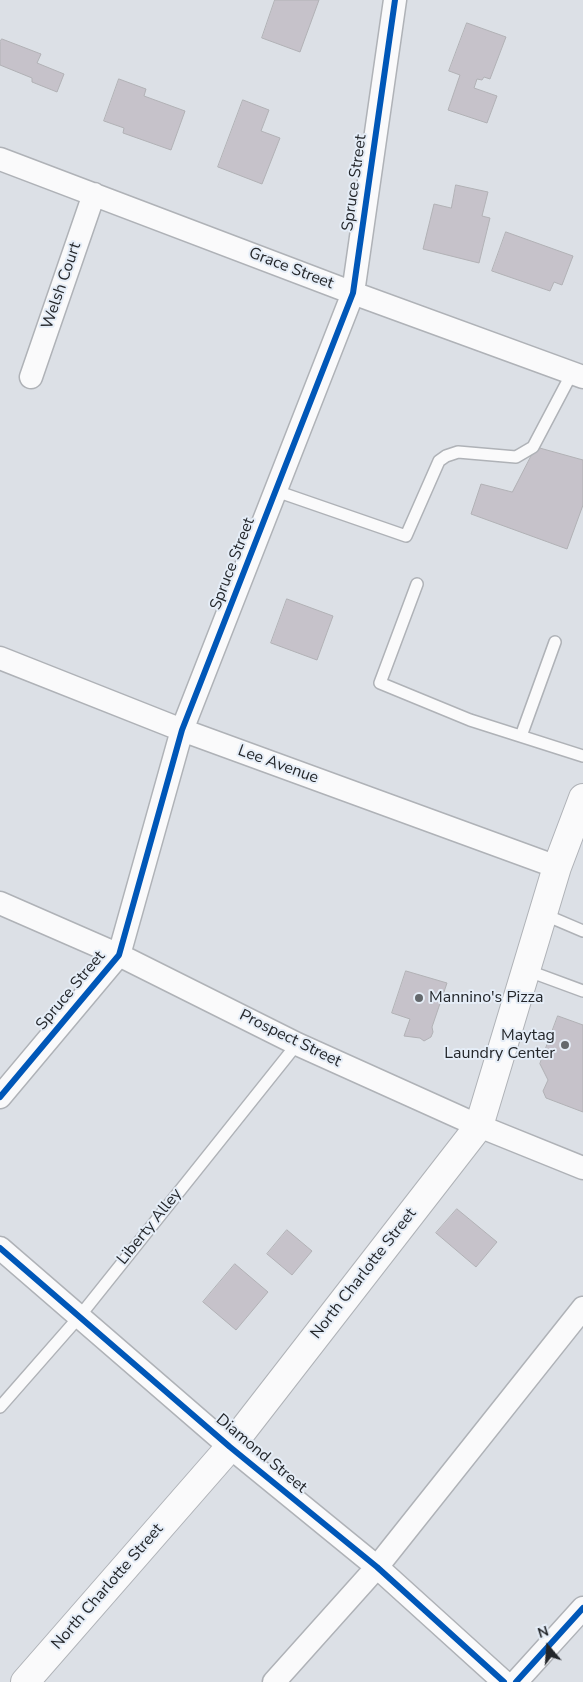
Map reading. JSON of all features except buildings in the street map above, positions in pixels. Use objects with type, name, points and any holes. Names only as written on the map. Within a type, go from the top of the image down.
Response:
[{"type":"main road","name":"North Charlotte Street","points":[[25,1682],[230,1447],[479,1126],[557,866],[583,798]]},
{"type":"street","name":"Spruce Street","points":[[0,1097],[119,955],[182,730],[354,293],[395,0]]},
{"type":"street","name":"Grace Street","points":[[0,159],[354,293],[578,375]]},
{"type":"street","name":"Welsh Court","points":[[31,377],[94,194]]},
{"type":"street","name":"Lee Avenue","points":[[0,658],[182,730],[557,866]]},
{"type":"street","name":"Prospect Street","points":[[0,903],[119,955],[296,1044],[479,1126],[583,1168]]},
{"type":"street","name":"Diamond Street","points":[[0,1248],[230,1447],[377,1567],[504,1682]]},
{"type":"street","points":[[274,1682],[377,1567],[583,1308]]},
{"type":"street","points":[[516,1682],[583,1608]]},
{"type":"lane","points":[[276,491],[406,536],[439,461],[446,456],[458,452],[516,457],[533,447],[578,375]]},
{"type":"lane","points":[[417,584],[380,683],[470,720],[583,756]]},
{"type":"lane","points":[[521,736],[555,642]]},
{"type":"lane","points":[[543,914],[583,931]]},
{"type":"lane","points":[[526,970],[583,991]]},
{"type":"lane","name":"Liberty Alley","points":[[0,1407],[79,1317],[296,1044]]},
{"type":"cycle path","points":[[0,1097],[119,955],[182,730],[353,293],[395,0]]},
{"type":"cycle path","points":[[0,1248],[230,1447],[377,1567],[504,1682]]},
{"type":"cycle path","points":[[516,1682],[583,1608]]},
{"type":"place","name":"Mannino's Pizza","points":[[419,998]]},
{"type":"place","name":"Maytag Laundry Center","points":[[565,1045]]}]
